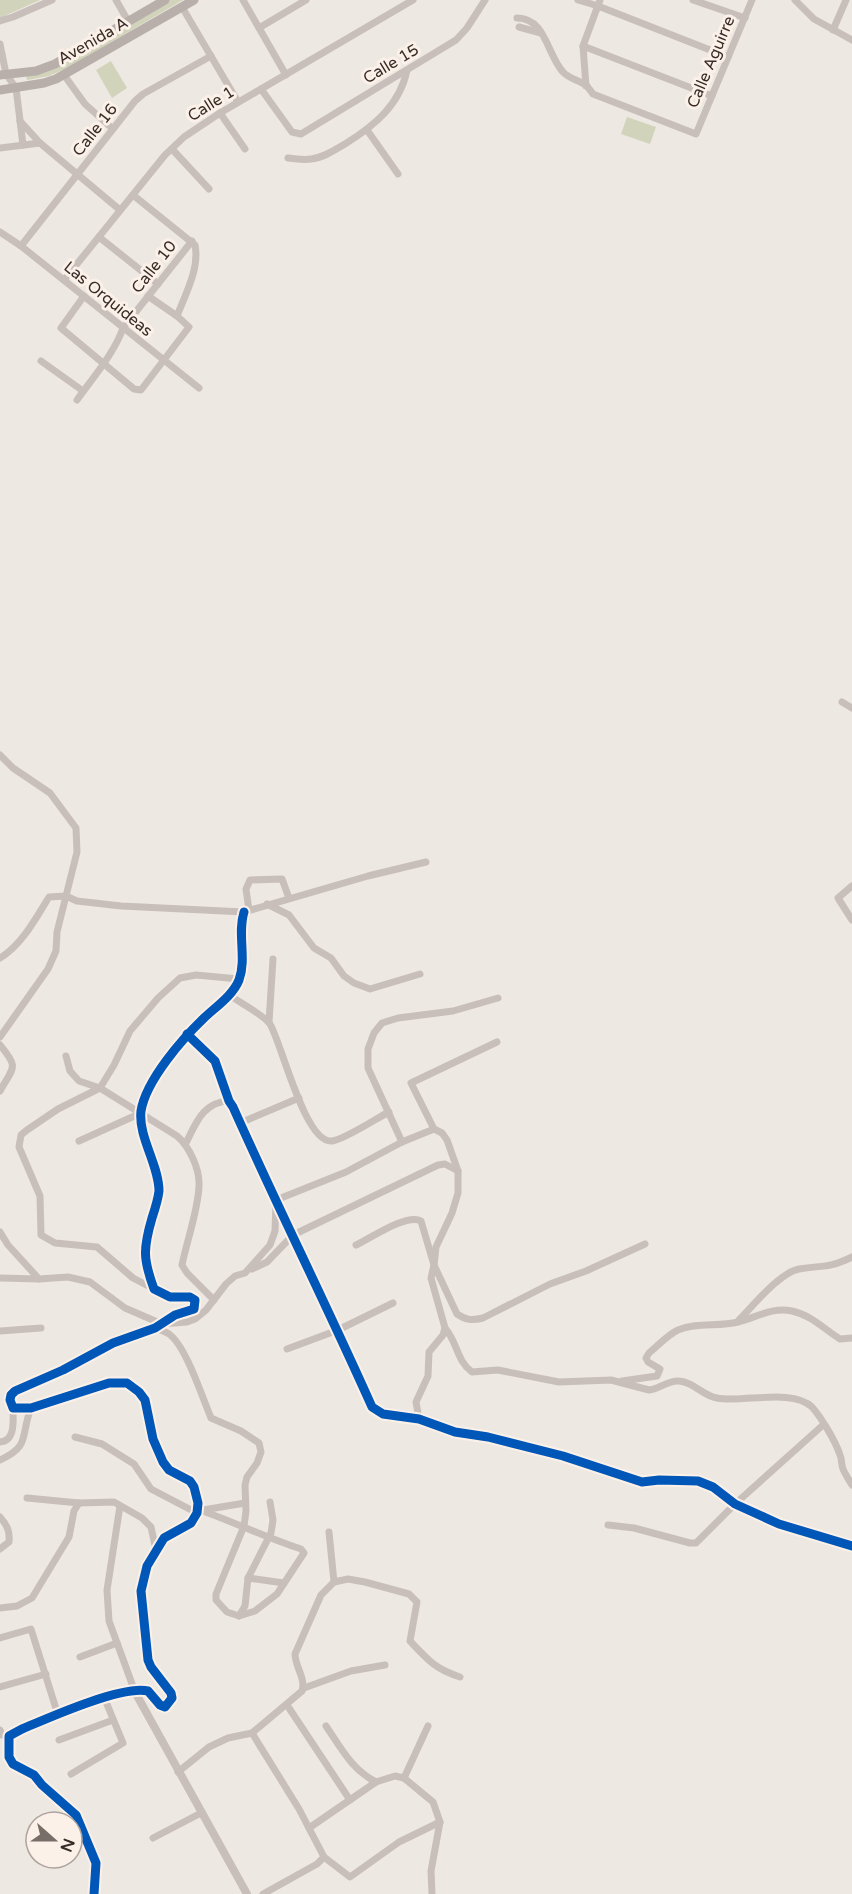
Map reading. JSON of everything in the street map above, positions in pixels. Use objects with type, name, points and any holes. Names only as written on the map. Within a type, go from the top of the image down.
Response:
[{"type":"main road","name":"Avenida A","points":[[3,75],[46,68],[165,0]]},
{"type":"main road","name":"Avenida A","points":[[0,90],[44,83],[64,75],[194,0]]},
{"type":"street","points":[[0,21],[52,0]]},
{"type":"street","points":[[116,0],[128,21]]},
{"type":"street","points":[[243,0],[286,75]]},
{"type":"street","points":[[259,28],[306,0]]},
{"type":"street","name":"Calle 1","points":[[64,280],[183,137],[238,102],[413,0]]},
{"type":"street","name":"Calle 15","points":[[261,89],[292,132],[301,134],[456,40],[467,28],[485,0]]},
{"type":"street","points":[[578,0],[599,3],[728,57]]},
{"type":"street","points":[[693,0],[745,18]]},
{"type":"street","name":"Calle Aguirre","points":[[586,86],[598,97],[696,134],[752,0]]},
{"type":"street","points":[[833,30],[846,0]]},
{"type":"street","points":[[798,1],[807,14],[852,40]]},
{"type":"street","points":[[586,86],[583,46],[599,3]]},
{"type":"street","points":[[182,7],[238,102]]},
{"type":"street","points":[[517,18],[525,18],[534,23],[543,34],[563,73],[586,86]]},
{"type":"street","points":[[519,27],[543,34]]},
{"type":"street","points":[[0,44],[3,75],[16,88],[23,145]]},
{"type":"street","points":[[583,46],[712,96]]},
{"type":"street","name":"Calle 16","points":[[21,246],[135,101],[143,94],[211,56]]},
{"type":"street","points":[[288,158],[311,159],[324,155],[367,130],[382,117],[399,95],[407,70]]},
{"type":"street","points":[[64,75],[85,104],[113,129]]},
{"type":"street","points":[[220,113],[245,149]]},
{"type":"street","points":[[20,121],[77,175],[120,210]]},
{"type":"street","points":[[367,130],[398,174]]},
{"type":"street","points":[[0,148],[40,142]]},
{"type":"street","points":[[172,149],[209,189]]},
{"type":"street","points":[[133,195],[192,240],[196,251],[195,262],[189,287],[177,316]]},
{"type":"street","name":"Las Orquideas","points":[[0,232],[21,246],[199,388]]},
{"type":"street","points":[[99,237],[158,284]]},
{"type":"street","name":"Calle 10","points":[[77,400],[121,335],[123,328],[192,240]]},
{"type":"street","points":[[84,296],[61,328],[134,389],[141,390],[189,327],[148,296]]},
{"type":"street","points":[[41,360],[83,391]]},
{"type":"street","points":[[842,702],[852,708]]},
{"type":"street","points":[[0,755],[13,768],[50,793],[76,828],[78,852],[57,932],[56,951],[48,969],[0,1037]]},
{"type":"street","points":[[0,958],[18,943],[49,897],[66,896],[77,901],[121,906],[247,911],[426,862]]},
{"type":"street","points":[[154,1289],[146,1268],[144,1254],[159,1195],[159,1180],[145,1137],[141,1113],[145,1098],[164,1064],[187,1034],[229,995],[239,979],[242,963],[242,920],[247,911],[247,884],[250,880],[282,879],[289,898]]},
{"type":"street","points":[[852,886],[838,898],[852,920]]},
{"type":"street","points":[[267,904],[289,915],[314,948],[332,958],[344,976],[354,983],[370,989],[420,974]]},
{"type":"street","points":[[273,958],[269,1022],[299,1098],[316,1133],[322,1139],[335,1141],[389,1112]]},
{"type":"street","points":[[0,1442],[5,1442],[9,1438],[12,1429],[13,1408],[10,1400],[15,1391],[63,1370],[112,1343],[156,1328],[175,1315],[194,1309],[195,1300],[190,1297],[170,1297],[133,1278],[97,1247],[55,1243],[40,1235],[40,1196],[18,1141],[27,1130],[58,1109],[100,1089],[130,1031],[173,983],[180,978],[196,975],[239,979]]},
{"type":"street","points":[[229,995],[269,1022]]},
{"type":"street","points":[[402,1142],[368,1068],[368,1049],[374,1033],[382,1023],[416,1015],[453,1011],[498,998]]},
{"type":"street","points":[[187,1034],[215,1061],[229,1101],[372,1407],[383,1414],[419,1419],[455,1432],[488,1437],[589,1463],[642,1482],[698,1481],[713,1487],[735,1504],[779,1524],[852,1546]]},
{"type":"street","points":[[497,1042],[411,1083],[434,1129],[442,1133],[447,1140],[458,1171],[458,1193],[452,1213],[436,1247],[431,1278],[445,1328],[456,1345],[463,1365],[471,1372],[498,1370],[559,1382],[626,1381],[657,1376],[660,1369],[648,1362],[646,1358],[676,1331],[702,1324],[738,1322],[767,1311],[780,1309],[803,1314],[817,1321],[840,1339],[852,1338]]},
{"type":"street","points":[[0,1045],[13,1062],[14,1067],[0,1091]]},
{"type":"street","points":[[66,1056],[74,1076],[79,1081],[100,1089],[186,1143],[200,1185],[182,1265],[214,1300]]},
{"type":"street","points":[[240,1123],[299,1098]]},
{"type":"street","points":[[186,1143],[201,1113],[218,1102],[229,1101]]},
{"type":"street","points":[[79,1141],[141,1113]]},
{"type":"street","points":[[276,1200],[346,1172],[402,1142],[434,1129]]},
{"type":"street","points":[[0,1278],[68,1277],[90,1282],[125,1308],[162,1324],[179,1323],[195,1319],[214,1300],[225,1284],[235,1276],[267,1262],[293,1235],[438,1165],[445,1164],[458,1171]]},
{"type":"street","points":[[245,1273],[270,1245],[275,1231],[276,1200]]},
{"type":"street","points":[[356,1245],[406,1219],[416,1218],[421,1221],[434,1265],[457,1314],[474,1320],[504,1308],[550,1284],[586,1271],[645,1244]]},
{"type":"street","points":[[0,1232],[8,1245],[39,1279]]},
{"type":"street","points":[[738,1322],[775,1283],[796,1269],[837,1265],[852,1257]]},
{"type":"street","points":[[287,1349],[338,1330],[393,1303]]},
{"type":"street","points":[[0,1331],[41,1328]]},
{"type":"street","points":[[75,1437],[102,1444],[134,1464],[151,1489],[198,1512],[244,1526],[268,1538],[301,1549],[303,1553],[284,1583],[269,1602],[255,1611],[239,1616],[227,1612],[216,1600],[216,1594],[244,1526],[247,1477],[257,1463],[261,1452],[258,1443],[241,1431],[211,1418],[177,1345],[170,1335],[156,1328]]},
{"type":"street","points":[[419,1419],[416,1402],[428,1376],[429,1352],[443,1335],[445,1328]]},
{"type":"street","points":[[610,1380],[649,1390],[655,1390],[665,1383],[679,1381],[689,1383],[706,1395],[716,1398],[800,1399],[810,1405],[823,1425],[840,1455],[843,1469],[852,1485]]},
{"type":"street","points":[[0,1730],[2,1735],[9,1736],[104,1697],[135,1692],[148,1691],[160,1705],[168,1706],[172,1698],[167,1687],[151,1667],[146,1652],[141,1592],[147,1566],[164,1538],[191,1523],[198,1512],[194,1487],[190,1481],[169,1470],[163,1462],[153,1439],[148,1407],[139,1392],[132,1386],[120,1382],[109,1383],[31,1408],[13,1408]]},
{"type":"street","points":[[0,1460],[16,1453],[22,1444],[31,1408]]},
{"type":"street","points":[[609,1525],[634,1528],[696,1543],[735,1504],[823,1425]]},
{"type":"street","points":[[27,1498],[79,1503],[114,1502],[142,1518],[151,1527],[156,1550]]},
{"type":"street","points":[[239,1616],[245,1606],[248,1578],[268,1538],[273,1520],[270,1502]]},
{"type":"street","points":[[0,1608],[17,1606],[32,1598],[69,1537],[74,1511],[79,1503]]},
{"type":"street","points":[[198,1512],[245,1503]]},
{"type":"street","points":[[120,1506],[107,1590],[110,1621],[117,1643],[135,1692],[247,1894]]},
{"type":"street","points":[[0,1517],[6,1523],[10,1534],[9,1542],[0,1549]]},
{"type":"street","points":[[329,1532],[334,1582]]},
{"type":"street","points":[[248,1578],[284,1583]]},
{"type":"street","points":[[304,1688],[295,1654],[321,1595],[334,1582],[348,1579],[409,1594],[417,1602],[410,1641],[442,1671],[460,1677]]},
{"type":"street","points":[[0,1638],[31,1629],[58,1715]]},
{"type":"street","points":[[80,1657],[117,1643]]},
{"type":"street","points":[[178,1772],[209,1747],[228,1738],[252,1732],[287,1705],[304,1688],[351,1671],[385,1665]]},
{"type":"street","points":[[0,1687],[46,1674]]},
{"type":"street","points":[[71,1774],[123,1743],[104,1697]]},
{"type":"street","points":[[287,1705],[350,1800]]},
{"type":"street","points":[[59,1740],[113,1720]]},
{"type":"street","points":[[326,1726],[349,1760],[363,1775],[376,1782]]},
{"type":"street","points":[[404,1778],[428,1726]]},
{"type":"street","points":[[252,1732],[324,1857],[350,1876],[399,1842],[440,1822]]},
{"type":"street","points":[[9,1736],[9,1757],[13,1764],[34,1775],[76,1815],[96,1863],[94,1894]]},
{"type":"street","points":[[309,1828],[376,1782],[395,1776],[404,1778],[433,1802],[440,1822],[431,1871],[432,1894]]},
{"type":"street","points":[[153,1838],[201,1813]]},
{"type":"street","points":[[263,1894],[324,1857]]},
{"type":"green space","points":[[0,0],[40,0],[0,18]]},
{"type":"green space","points":[[169,0],[183,0],[67,68],[49,76],[27,80],[26,74]]},
{"type":"green space","points":[[111,61],[127,88],[112,98],[96,70]]},
{"type":"green space","points":[[627,117],[656,127],[650,144],[621,134]]},
{"type":"cycle path","points":[[94,1894],[96,1863],[76,1815],[34,1775],[13,1764],[9,1757],[9,1736],[104,1697],[136,1690],[148,1691],[160,1705],[165,1707],[172,1698],[171,1693],[148,1660],[141,1591],[147,1566],[164,1538],[191,1523],[197,1513],[198,1503],[190,1481],[169,1470],[163,1462],[153,1439],[145,1400],[127,1383],[109,1383],[31,1408],[13,1408],[10,1400],[15,1391],[63,1370],[113,1343],[155,1328],[175,1315],[194,1309],[195,1300],[190,1297],[170,1297],[154,1289],[148,1270],[146,1246],[159,1191],[156,1171],[143,1131],[141,1111],[150,1086],[167,1060],[186,1036],[233,991],[239,980],[244,912]]},
{"type":"cycle path","points":[[187,1034],[215,1061],[229,1101],[372,1407],[383,1414],[419,1419],[455,1432],[488,1437],[563,1456],[642,1482],[698,1481],[713,1487],[735,1504],[779,1524],[852,1546]]}]
